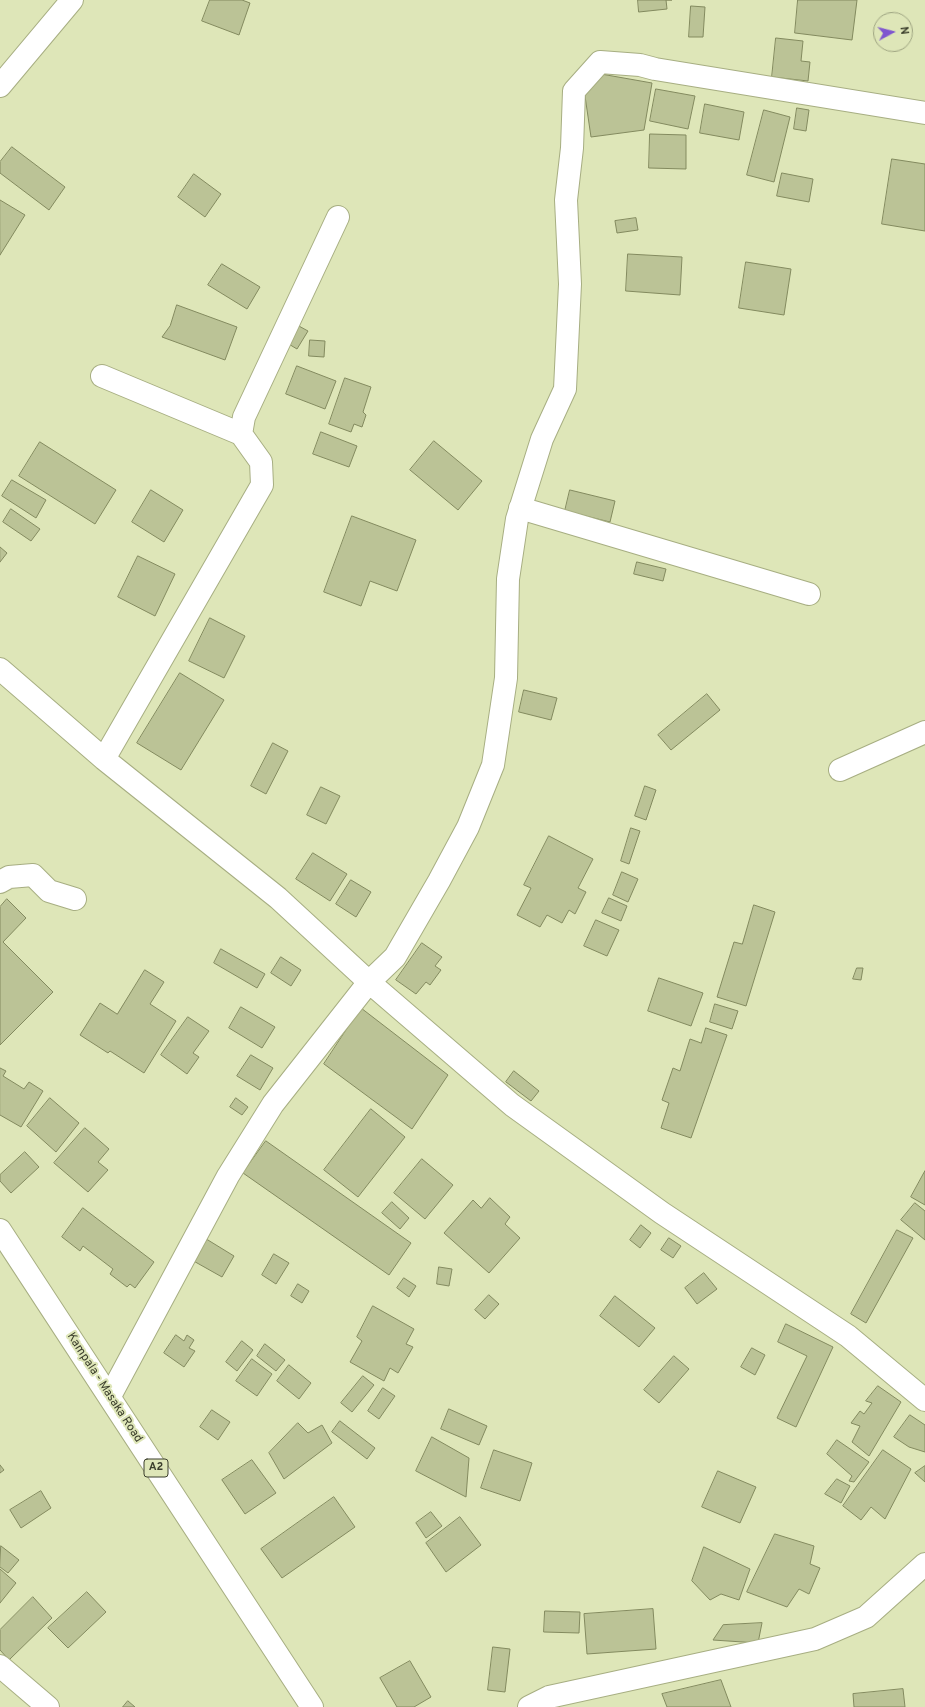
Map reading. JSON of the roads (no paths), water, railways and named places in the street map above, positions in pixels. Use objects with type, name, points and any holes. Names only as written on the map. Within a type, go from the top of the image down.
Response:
[{"type":"street","points":[[0,86],[72,0]]},
{"type":"street","points":[[110,1396],[228,1176],[273,1104],[369,982],[395,957],[468,827],[493,766],[506,678],[508,579],[517,519],[542,438],[565,389],[570,284],[566,200],[572,148],[574,91],[600,62],[640,65],[655,69],[925,113]]},
{"type":"street","points":[[241,434],[244,417],[338,217]]},
{"type":"street","points":[[102,376],[241,434],[261,462],[262,485],[104,759]]},
{"type":"street","points":[[520,508],[809,594]]},
{"type":"street","points":[[0,668],[104,759],[278,898],[369,982],[512,1105],[662,1213],[848,1336],[925,1400]]},
{"type":"street","points":[[840,770],[925,732]]},
{"type":"street","points":[[0,882],[9,877],[33,875],[49,891],[75,899]]},
{"type":"street","name":"Kampala - Masaka Road","points":[[0,1230],[312,1707]]},
{"type":"street","points":[[529,1707],[549,1697],[815,1639],[866,1617],[925,1564]]},
{"type":"street","points":[[0,1666],[48,1707]]}]
